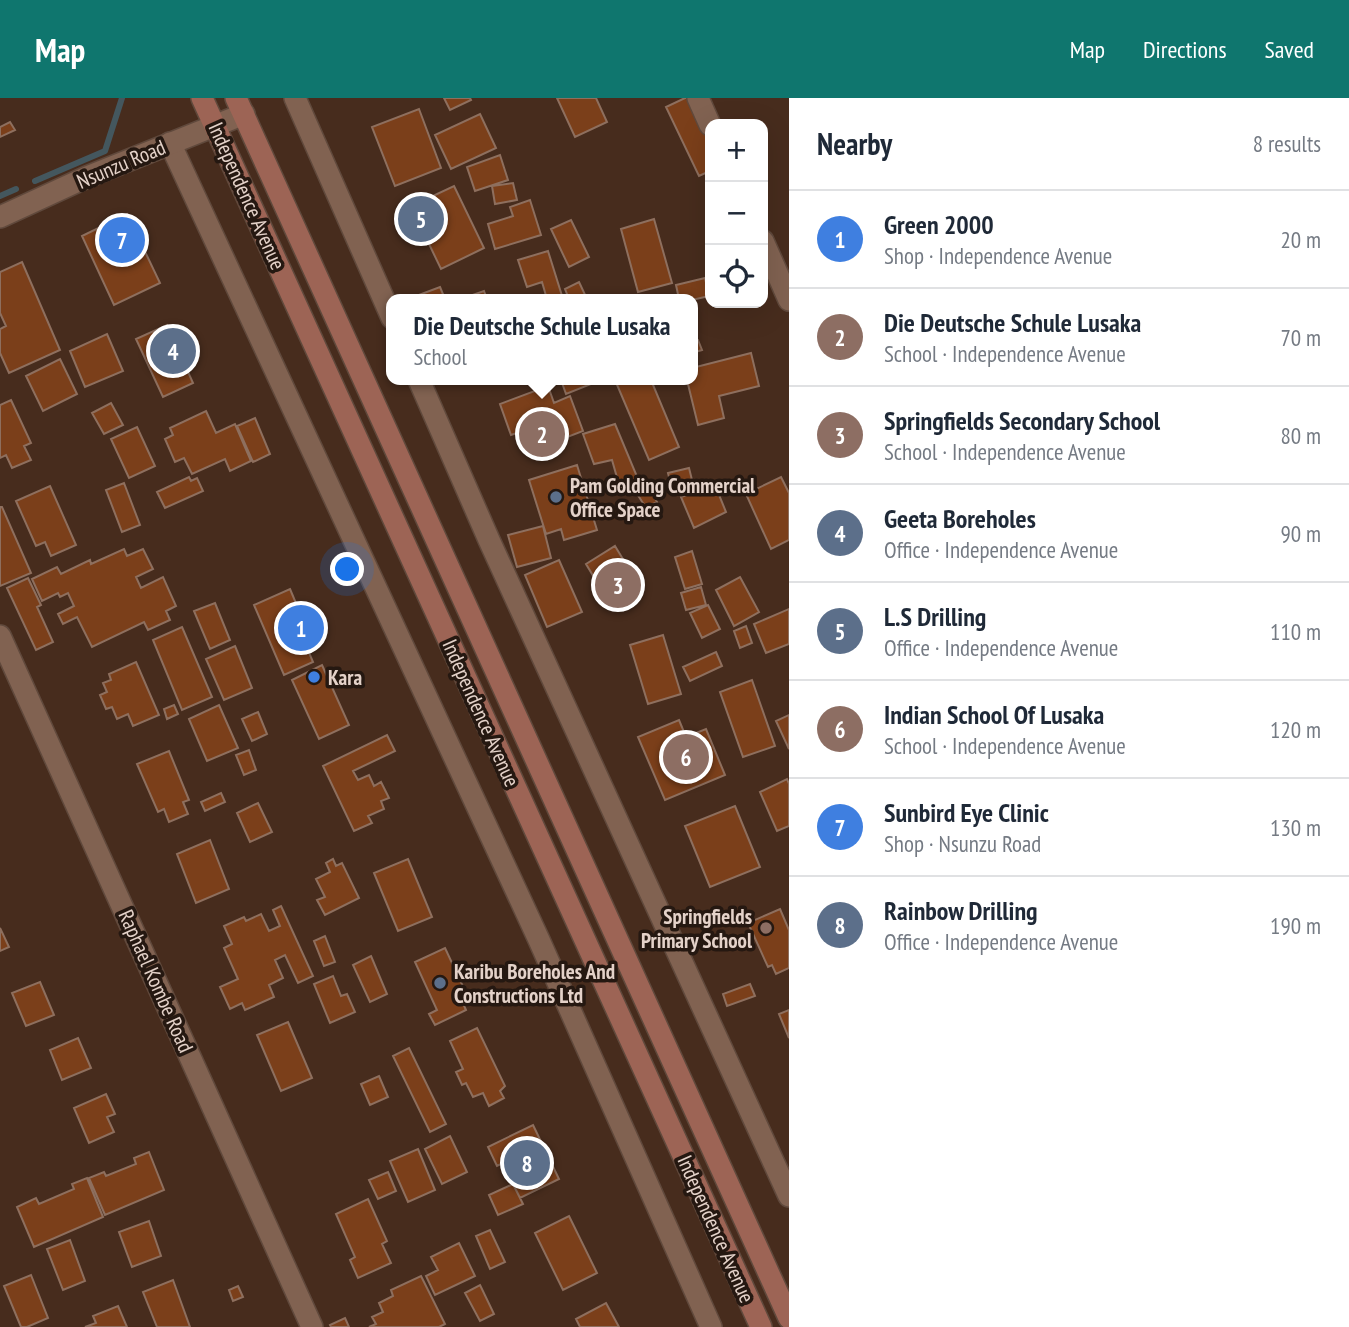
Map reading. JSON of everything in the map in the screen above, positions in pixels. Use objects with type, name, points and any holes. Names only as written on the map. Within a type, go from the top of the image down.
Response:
[{"type":"main road","name":"Independence Avenue","points":[[202,98],[761,1327]]},
{"type":"main road","name":"Independence Avenue","points":[[240,106],[789,1318]]},
{"type":"street","points":[[295,98],[386,307]]},
{"type":"street","points":[[698,98],[707,119]]},
{"type":"street","name":"Nsunzu Road","points":[[0,217],[214,125],[240,106]]},
{"type":"street","points":[[170,143],[538,940],[711,1327]]},
{"type":"street","points":[[765,245],[789,300]]},
{"type":"street","points":[[421,385],[489,540],[789,1196]]},
{"type":"street","name":"Raphael Kombe Road","points":[[0,636],[312,1327]]},
{"type":"building","points":[[444,98],[470,98],[471,100],[450,110]]},
{"type":"building","points":[[557,98],[596,98],[607,122],[575,137]]},
{"type":"building","points":[[685,98],[692,98],[705,126],[705,173],[699,176],[666,107]]},
{"type":"building","points":[[419,109],[441,168],[395,186],[372,127]]},
{"type":"building","points":[[480,114],[496,148],[451,169],[435,135]]},
{"type":"building","points":[[10,122],[15,130],[0,137],[0,127]]},
{"type":"building","points":[[500,155],[508,180],[475,191],[467,167]]},
{"type":"building","points":[[513,183],[517,200],[495,204],[492,186]]},
{"type":"building","points":[[454,186],[484,248],[441,269],[418,221],[427,217],[420,202]]},
{"type":"building","points":[[530,200],[541,235],[495,249],[488,224],[513,216],[510,207]]},
{"type":"building","points":[[127,214],[160,283],[114,305],[82,236]]},
{"type":"building","points":[[654,219],[672,283],[638,292],[621,229]]},
{"type":"building","points":[[571,220],[589,257],[569,267],[551,229]]},
{"type":"building","points":[[548,251],[561,294],[546,294],[542,282],[527,287],[518,260]]},
{"type":"building","points":[[22,262],[60,350],[9,373],[0,353],[0,329],[6,326],[0,313],[0,272]]},
{"type":"building","points":[[705,278],[705,297],[698,299],[698,294],[678,294],[676,285]]},
{"type":"building","points":[[579,282],[585,294],[567,294],[565,289]]},
{"type":"building","points":[[440,287],[443,294],[422,294]]},
{"type":"building","points":[[167,325],[193,383],[163,397],[136,339]]},
{"type":"building","points":[[107,334],[123,371],[85,387],[70,351]]},
{"type":"building","points":[[751,353],[759,386],[719,396],[724,418],[698,425],[688,385],[698,385],[698,366]]},
{"type":"building","points":[[60,359],[77,394],[43,411],[26,376]]},
{"type":"building","points":[[563,385],[588,385],[566,394]]},
{"type":"building","points":[[617,385],[653,385],[679,447],[649,460]]},
{"type":"building","points":[[548,386],[554,403],[570,396],[583,431],[531,451],[523,431],[511,435],[500,404]]},
{"type":"building","points":[[11,400],[31,443],[24,446],[31,460],[12,468],[6,455],[0,458],[0,405]]},
{"type":"building","points":[[111,403],[123,425],[104,434],[92,413]]},
{"type":"building","points":[[206,411],[216,433],[235,424],[251,461],[230,471],[225,459],[192,474],[184,458],[175,462],[165,439],[173,435],[170,428]]},
{"type":"building","points":[[255,418],[270,454],[253,462],[237,426]]},
{"type":"building","points":[[615,424],[638,479],[620,488],[612,460],[594,464],[583,434]]},
{"type":"building","points":[[137,427],[155,466],[129,478],[111,439]]},
{"type":"building","points":[[577,465],[597,530],[564,540],[561,529],[546,534],[529,480]]},
{"type":"building","points":[[689,468],[692,480],[671,485],[668,473]]},
{"type":"building","points":[[189,477],[191,481],[197,478],[203,491],[165,508],[157,492]]},
{"type":"building","points":[[781,477],[789,493],[789,540],[771,549],[746,494]]},
{"type":"building","points":[[124,483],[140,525],[122,532],[106,490]]},
{"type":"building","points":[[648,485],[657,502],[646,508],[636,492]]},
{"type":"building","points":[[715,485],[726,512],[694,528],[681,497]]},
{"type":"building","points":[[50,486],[76,545],[51,556],[45,542],[36,546],[16,501]]},
{"type":"building","points":[[0,507],[31,573],[0,586]]},
{"type":"building","points":[[543,526],[551,558],[517,567],[508,535]]},
{"type":"building","points":[[615,546],[638,584],[609,602],[586,564]]},
{"type":"building","points":[[124,549],[127,556],[143,549],[153,569],[136,577],[141,588],[163,577],[176,606],[166,611],[170,620],[148,630],[144,622],[92,647],[77,617],[63,624],[58,614],[74,606],[68,593],[60,597],[58,593],[42,601],[32,579],[57,567],[61,574],[90,560],[91,564]]},
{"type":"building","points":[[692,551],[702,584],[685,589],[675,557]]},
{"type":"building","points":[[559,560],[582,612],[547,627],[525,575]]},
{"type":"building","points":[[740,577],[759,612],[734,626],[716,590]]},
{"type":"building","points":[[28,578],[41,605],[37,607],[53,642],[36,650],[7,588]]},
{"type":"building","points":[[701,587],[706,605],[686,610],[681,593]]},
{"type":"building","points":[[290,589],[311,639],[304,641],[313,662],[284,675],[254,605]]},
{"type":"building","points":[[215,603],[230,640],[210,649],[194,611]]},
{"type":"building","points":[[708,605],[720,629],[702,638],[690,613]]},
{"type":"building","points":[[789,609],[789,644],[766,653],[754,624]]},
{"type":"building","points":[[746,626],[752,643],[740,648],[734,631]]},
{"type":"building","points":[[182,627],[212,697],[182,710],[153,640]]},
{"type":"building","points":[[663,635],[681,694],[648,704],[630,645]]},
{"type":"building","points":[[235,646],[252,688],[224,700],[206,659]]},
{"type":"building","points":[[716,652],[722,666],[690,681],[683,667]]},
{"type":"building","points":[[136,662],[159,715],[133,726],[128,714],[117,719],[112,707],[106,709],[100,695],[107,692],[103,683],[111,680],[109,674]]},
{"type":"building","points":[[322,665],[349,725],[319,739],[292,680]]},
{"type":"building","points":[[752,680],[775,746],[743,757],[720,692]]},
{"type":"building","points":[[174,705],[178,714],[167,719],[164,709]]},
{"type":"building","points":[[219,705],[238,748],[207,761],[189,719]]},
{"type":"building","points":[[258,712],[267,734],[252,741],[242,719]]},
{"type":"building","points":[[789,715],[789,749],[776,721]]},
{"type":"building","points":[[679,720],[686,737],[706,729],[725,775],[665,800],[638,737]]},
{"type":"building","points":[[387,735],[395,751],[353,771],[358,780],[369,775],[374,786],[381,782],[389,798],[381,801],[384,809],[368,816],[372,823],[354,831],[323,766]]},
{"type":"building","points":[[249,750],[256,770],[244,775],[236,755]]},
{"type":"building","points":[[169,751],[189,800],[183,802],[188,814],[169,822],[164,809],[158,812],[137,764]]},
{"type":"building","points":[[787,779],[789,826],[777,831],[760,792]]},
{"type":"building","points":[[221,793],[225,802],[205,811],[201,802]]},
{"type":"building","points":[[258,803],[272,832],[250,842],[237,813]]},
{"type":"building","points":[[735,806],[760,867],[710,887],[685,826]]},
{"type":"building","points":[[210,840],[229,889],[196,903],[177,854]]},
{"type":"building","points":[[333,859],[336,866],[342,863],[359,898],[325,915],[317,900],[325,897],[316,879],[330,872],[326,863]]},
{"type":"building","points":[[408,859],[432,917],[398,931],[374,873]]},
{"type":"building","points":[[281,906],[313,976],[298,983],[285,955],[275,960],[283,978],[269,985],[274,997],[245,1010],[242,1003],[230,1009],[220,987],[238,979],[224,948],[232,944],[224,926],[244,917],[246,921],[261,914],[269,931],[280,926],[273,910]]},
{"type":"building","points":[[780,909],[789,930],[789,968],[776,974],[772,965],[768,967],[748,923]]},
{"type":"building","points":[[0,928],[9,947],[0,951]]},
{"type":"building","points":[[325,936],[335,962],[324,966],[314,941]]},
{"type":"building","points":[[445,948],[467,995],[462,1001],[466,1010],[435,1025],[429,1014],[437,1010],[415,962]]},
{"type":"building","points":[[371,956],[387,994],[370,1002],[353,965]]},
{"type":"building","points":[[333,976],[341,996],[347,994],[355,1012],[330,1023],[314,984]]},
{"type":"building","points":[[40,982],[54,1015],[26,1026],[12,993]]},
{"type":"building","points":[[750,984],[755,996],[727,1006],[723,994]]},
{"type":"building","points":[[789,1010],[789,1038],[779,1014]]},
{"type":"building","points":[[288,1022],[312,1078],[281,1091],[257,1035]]},
{"type":"building","points":[[477,1028],[505,1086],[500,1091],[504,1098],[489,1106],[483,1093],[473,1097],[466,1083],[462,1085],[456,1072],[463,1069],[450,1041]]},
{"type":"building","points":[[78,1038],[91,1068],[62,1080],[50,1050]]},
{"type":"building","points":[[409,1048],[446,1124],[430,1132],[393,1056]]},
{"type":"building","points":[[379,1076],[388,1097],[370,1105],[361,1084]]},
{"type":"building","points":[[106,1094],[115,1114],[107,1117],[114,1132],[89,1143],[74,1108]]},
{"type":"building","points":[[533,1125],[559,1179],[520,1198],[503,1163],[497,1166],[488,1147]]},
{"type":"building","points":[[450,1136],[467,1172],[442,1184],[425,1149]]},
{"type":"building","points":[[418,1149],[435,1190],[408,1202],[390,1161]]},
{"type":"building","points":[[149,1152],[164,1190],[105,1215],[89,1178],[104,1172],[106,1176],[136,1164],[134,1158]]},
{"type":"building","points":[[388,1172],[396,1191],[378,1199],[369,1180]]},
{"type":"building","points":[[87,1178],[103,1217],[34,1247],[17,1207],[36,1198],[39,1204],[74,1189],[72,1184]]},
{"type":"building","points":[[513,1184],[523,1204],[498,1215],[489,1195]]},
{"type":"building","points":[[368,1199],[387,1241],[382,1244],[391,1263],[358,1278],[350,1260],[355,1257],[336,1214]]},
{"type":"building","points":[[569,1216],[597,1273],[563,1290],[535,1233]]},
{"type":"building","points":[[149,1221],[161,1256],[132,1267],[119,1232]]},
{"type":"building","points":[[490,1230],[505,1262],[490,1269],[476,1236]]},
{"type":"building","points":[[70,1240],[85,1281],[63,1290],[47,1249]]},
{"type":"building","points":[[459,1243],[475,1276],[435,1295],[426,1276],[438,1270],[431,1257]]},
{"type":"building","points":[[31,1275],[48,1318],[21,1327],[4,1286]]},
{"type":"building","points":[[421,1276],[445,1324],[439,1327],[369,1327],[376,1324],[372,1317],[383,1312],[379,1303],[393,1296],[391,1290]]},
{"type":"building","points":[[173,1280],[190,1327],[157,1327],[143,1292]]},
{"type":"building","points":[[480,1285],[494,1314],[480,1321],[465,1293]]},
{"type":"building","points":[[238,1286],[243,1297],[233,1301],[229,1290]]},
{"type":"building","points":[[606,1303],[619,1327],[580,1327],[576,1319]]},
{"type":"building","points":[[118,1306],[127,1327],[85,1327],[96,1323],[93,1316]]},
{"type":"building","points":[[345,1318],[349,1327],[331,1327],[330,1325]]},
{"type":"waterway","points":[[35,181],[105,151],[122,98]]},
{"type":"waterway","points":[[0,196],[16,189]]},
{"type":"place","name":"L.S Drilling","points":[[421,219]]},
{"type":"place","name":"Sunbird Eye Clinic","points":[[122,240]]},
{"type":"place","name":"Geeta Boreholes","points":[[173,351]]},
{"type":"place","name":"Die Deutsche Schule Lusaka","points":[[542,434]]},
{"type":"place","name":"Pam Golding Commercial Office Space","points":[[556,497]]},
{"type":"place","name":"Springfields Secondary School","points":[[618,585]]},
{"type":"place","name":"Green 2000","points":[[301,628]]},
{"type":"place","name":"Kara","points":[[314,677]]},
{"type":"place","name":"Indian School Of Lusaka","points":[[686,757]]},
{"type":"place","name":"Springfields Primary School","points":[[766,928]]},
{"type":"place","name":"Karibu Boreholes And Constructions Ltd","points":[[440,983]]},
{"type":"place","name":"Rainbow Drilling","points":[[527,1163]]}]
